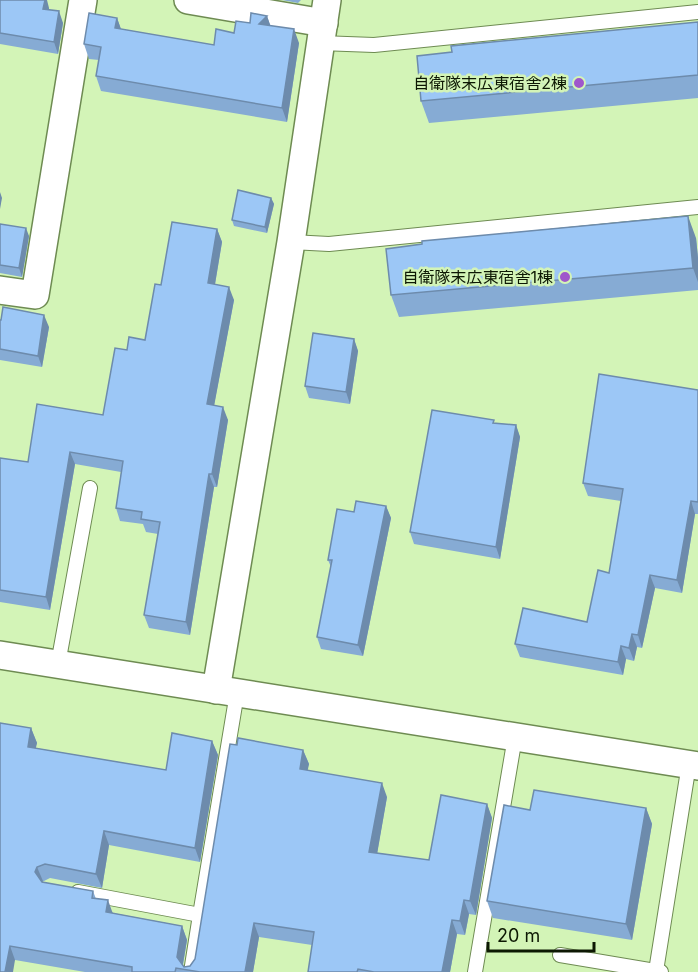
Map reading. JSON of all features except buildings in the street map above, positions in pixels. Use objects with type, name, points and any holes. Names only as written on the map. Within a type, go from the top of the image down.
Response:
[{"type":"street","points":[[0,290],[35,296],[83,0]]},
{"type":"street","points":[[188,0],[324,22],[227,692]]},
{"type":"street","points":[[0,655],[693,765]]},
{"type":"lane","points":[[324,22],[374,45],[698,12]]},
{"type":"lane","points":[[291,242],[329,243],[698,207]]},
{"type":"lane","points":[[58,663],[90,488]]},
{"type":"lane","points":[[191,972],[227,692]]},
{"type":"lane","points":[[475,972],[515,737]]},
{"type":"lane","points":[[560,955],[659,972],[693,765]]},
{"type":"lane","points":[[61,889],[200,915]]},
{"type":"place","name":"自衛隊末広東宿舎2棟","points":[[579,83]]},
{"type":"place","name":"自衛隊末広東宿舎1棟","points":[[565,277]]}]
